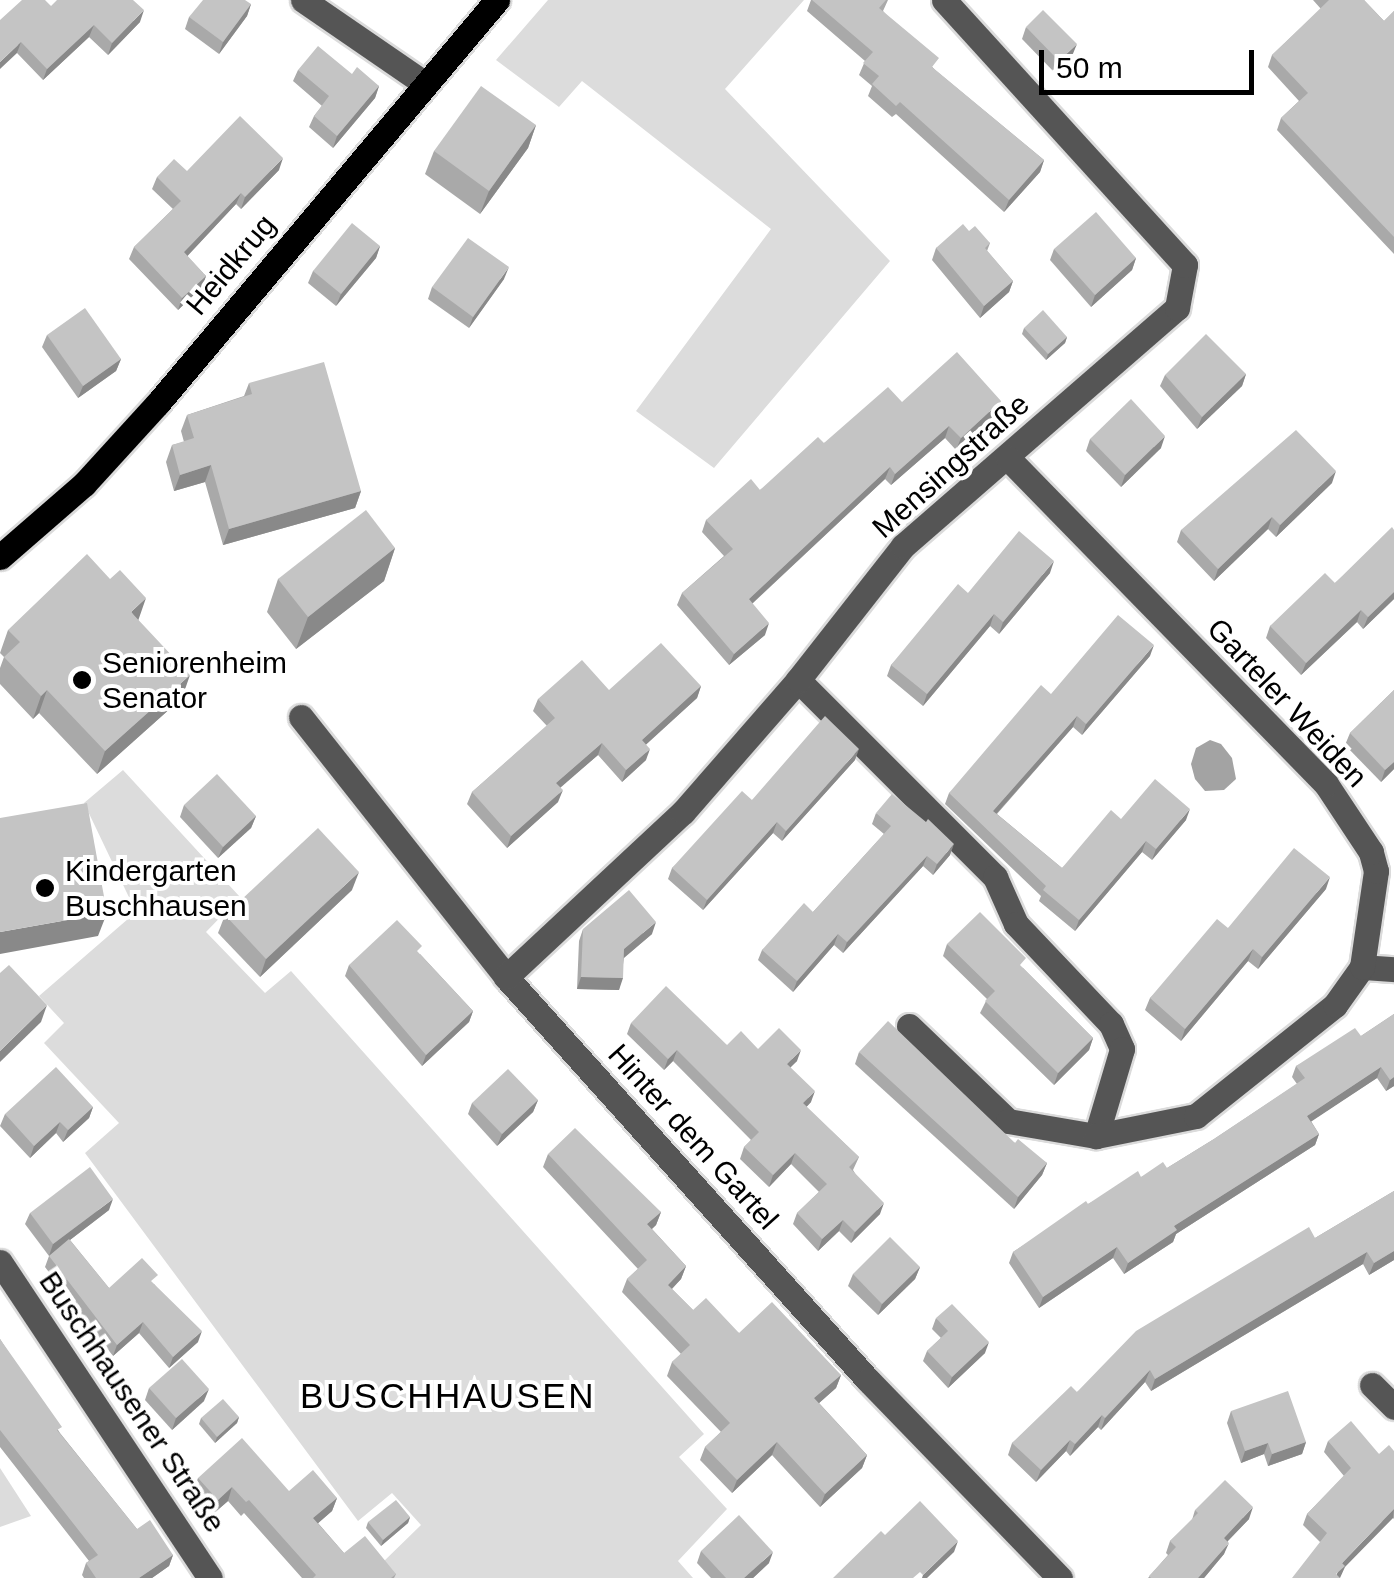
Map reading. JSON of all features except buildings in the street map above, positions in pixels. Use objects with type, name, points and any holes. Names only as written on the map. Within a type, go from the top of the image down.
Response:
[{"type":"main road","name":"Heidkrug","points":[[0,557],[84,484],[158,403],[496,0]]},
{"type":"street","points":[[302,0],[425,84]]},
{"type":"street","name":"Mensingstraße","points":[[506,977],[683,812],[798,680],[904,546],[1177,308],[1185,265],[944,0]]},
{"type":"street","name":"Garteler Weiden","points":[[908,1026],[1008,1121],[1096,1136],[1196,1116],[1334,1006],[1362,967],[1376,871],[1371,852],[1326,784],[1008,458]]},
{"type":"street","points":[[798,680],[995,877],[1016,924],[1111,1024],[1122,1049],[1096,1136]]},
{"type":"street","name":"Hinter dem Gartel","points":[[302,718],[506,977],[868,1380],[1060,1578]]},
{"type":"street","points":[[1362,967],[1394,970]]},
{"type":"street","name":"Buschhausener Straße","points":[[0,1262],[210,1578]]},
{"type":"street","points":[[1372,1385],[1394,1407]]},
{"type":"shaded area","points":[[548,0],[804,0],[725,89],[890,261],[714,468],[636,411],[771,229],[582,81],[559,107],[496,60]]},
{"type":"shaded area","points":[[1210,740],[1221,744],[1232,758],[1236,779],[1224,790],[1205,791],[1195,779],[1191,764],[1196,748]]},
{"type":"shaded area","points":[[123,770],[240,897],[206,932],[265,993],[291,971],[704,1434],[679,1457],[727,1509],[678,1561],[693,1578],[393,1578],[381,1564],[421,1525],[392,1493],[358,1521],[85,1153],[119,1123],[44,1043],[64,1023],[39,996],[136,912],[84,803]]},
{"type":"shaded area","points":[[0,1468],[31,1516],[0,1527]]},
{"type":"place","name":"Seniorenheim Senator","points":[[82,680]]},
{"type":"place","name":"Kindergarten Buschhausen","points":[[45,888]]},
{"type":"district","name":"BUSCHHAUSEN","points":[[448,1396]]}]
